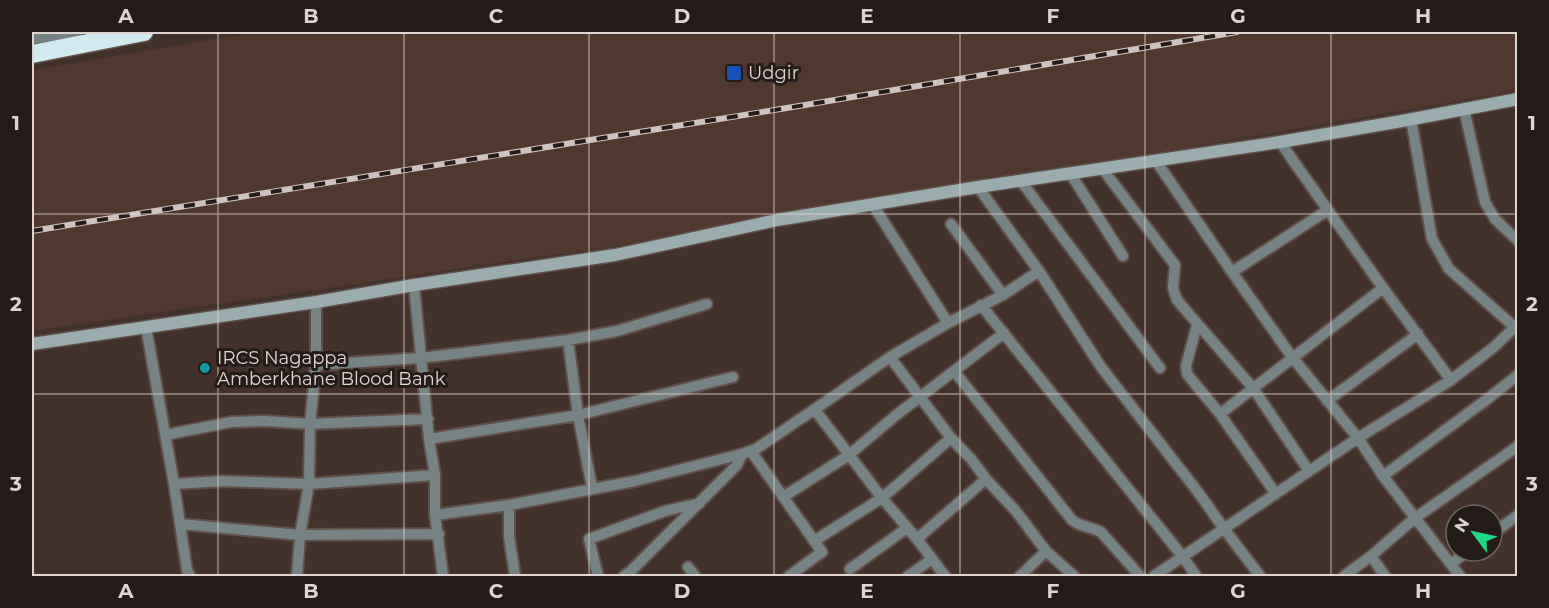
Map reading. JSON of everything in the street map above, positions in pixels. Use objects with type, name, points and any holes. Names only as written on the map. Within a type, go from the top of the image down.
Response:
[{"type":"highway","points":[[32,54],[144,32]]},
{"type":"street","points":[[32,39],[77,32]]},
{"type":"street","points":[[32,344],[316,303],[414,285],[615,255],[777,220],[1280,141],[1518,99]]},
{"type":"street","points":[[1464,109],[1485,202],[1495,219],[1518,241]]},
{"type":"street","points":[[1154,576],[1358,438],[1451,380],[1516,328],[1449,269],[1440,255],[1432,239],[1411,119]]},
{"type":"street","points":[[1280,141],[1451,380]]},
{"type":"street","points":[[1156,161],[1292,357],[1358,438],[1383,476],[1460,576]]},
{"type":"street","points":[[1102,168],[1175,265],[1173,288],[1177,300],[1253,388],[1309,471]]},
{"type":"street","points":[[1070,173],[1123,256]]},
{"type":"street","points":[[1021,181],[1160,368]]},
{"type":"street","points":[[978,187],[1039,271],[1101,367],[1260,576]]},
{"type":"street","points":[[873,205],[948,323]]},
{"type":"street","points":[[1232,272],[1328,210]]},
{"type":"street","points":[[951,224],[1003,295]]},
{"type":"street","points":[[435,515],[508,505],[635,481],[747,453],[815,410],[890,357],[948,323],[1003,295],[1039,271]]},
{"type":"street","points":[[414,285],[429,439],[435,475],[435,515],[443,576]]},
{"type":"street","points":[[1220,414],[1383,288]]},
{"type":"street","points":[[297,576],[300,535],[309,484],[310,424],[316,365],[316,303]]},
{"type":"street","points":[[316,365],[421,358],[568,340],[616,330],[707,304]]},
{"type":"street","points":[[981,305],[1196,576]]},
{"type":"street","points":[[1197,325],[1186,366],[1187,374],[1220,414],[1276,494]]},
{"type":"street","points":[[146,327],[190,576]]},
{"type":"street","points":[[783,497],[849,455],[919,396],[1004,333]]},
{"type":"street","points":[[1327,402],[1418,334]]},
{"type":"street","points":[[568,340],[578,415],[592,488]]},
{"type":"street","points":[[890,357],[951,438],[1015,510],[1046,551],[1074,576]]},
{"type":"street","points":[[954,371],[1072,520],[1079,525],[1101,532],[1140,576]]},
{"type":"street","points":[[1383,476],[1518,375]]},
{"type":"street","points":[[429,439],[578,415],[733,377]]},
{"type":"street","points":[[815,410],[945,576]]},
{"type":"street","points":[[165,435],[231,423],[266,421],[310,424],[428,419]]},
{"type":"street","points":[[814,541],[882,498],[951,438]]},
{"type":"street","points":[[1344,576],[1415,518],[1517,448]]},
{"type":"street","points":[[747,453],[783,497],[822,552],[789,576]]},
{"type":"street","points":[[624,576],[700,503],[747,453]]},
{"type":"street","points":[[174,484],[224,481],[309,484],[435,475]]},
{"type":"street","points":[[917,539],[986,479]]},
{"type":"street","points":[[598,576],[589,539],[666,511],[700,503]]},
{"type":"street","points":[[508,505],[509,536],[515,576]]},
{"type":"street","points":[[1504,525],[1518,515]]},
{"type":"street","points":[[180,524],[300,535],[439,534]]},
{"type":"street","points":[[850,569],[907,528]]},
{"type":"street","points":[[1020,576],[1046,551]]},
{"type":"street","points":[[1371,556],[1385,576]]},
{"type":"street","points":[[908,576],[932,559]]},
{"type":"shaded area","points":[[259,32],[1517,32],[1517,91],[622,245],[32,331],[32,70]]},
{"type":"railway","points":[[32,231],[1237,32]]},
{"type":"place","name":"Udgir","points":[[734,73]]},
{"type":"place","name":"IRCS Nagappa Amberkhane Blood Bank","points":[[205,368]]}]
